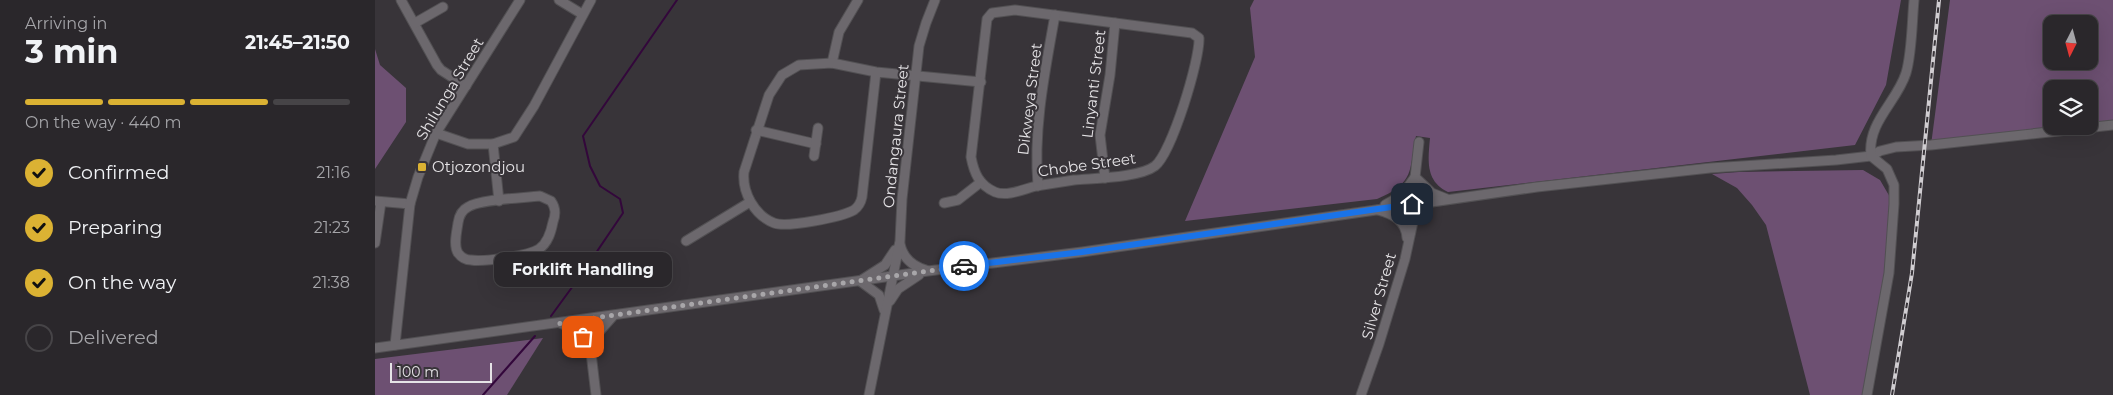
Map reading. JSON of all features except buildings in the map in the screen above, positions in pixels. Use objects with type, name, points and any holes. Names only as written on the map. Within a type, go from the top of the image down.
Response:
[{"type":"street","points":[[401,0],[441,70],[466,86]]},
{"type":"street","name":"Shilunga Street","points":[[395,345],[410,204],[426,156],[436,133],[520,0]]},
{"type":"street","points":[[559,0],[582,14]]},
{"type":"street","points":[[436,133],[463,144],[493,144],[506,141],[519,132],[591,0]]},
{"type":"street","points":[[832,63],[839,32],[858,0]]},
{"type":"street","name":"Ondangaura Street","points":[[869,395],[900,241],[902,199],[919,46],[925,23],[935,0]]},
{"type":"street","points":[[1867,395],[1889,273],[1894,204],[1894,185],[1887,170],[1871,156],[1870,147],[1874,129],[1887,106],[1901,88],[1907,70],[1914,0]]},
{"type":"street","points":[[415,24],[443,7]]},
{"type":"street","name":"Chobe Street","points":[[1015,10],[1055,15],[1192,33],[1199,38],[1197,58],[1183,107],[1162,157],[1156,165],[1146,170],[1105,178],[1038,186],[1003,194],[996,192],[976,177],[971,157],[987,19],[992,13],[1015,10]]},
{"type":"street","name":"Dikweya Street","points":[[1038,186],[1035,149],[1045,69],[1055,15]]},
{"type":"street","name":"Linyanti Street","points":[[1105,178],[1100,135],[1110,75],[1115,23]]},
{"type":"street","points":[[877,72],[862,197],[855,209],[844,215],[779,224],[767,219],[750,202],[743,181],[744,172],[756,139],[756,130],[769,95],[782,75],[799,65],[832,63],[916,77],[981,82]]},
{"type":"street","points":[[375,348],[928,271],[1082,252],[1537,187],[1710,168],[1836,160],[1871,156],[1880,151],[1905,146],[2113,126]]},
{"type":"street","points":[[813,156],[818,128]]},
{"type":"street","points":[[756,130],[815,144]]},
{"type":"street","name":"Silver Street","points":[[1361,395],[1405,259],[1413,222],[1412,204],[1419,142]]},
{"type":"street","points":[[493,144],[499,201]]},
{"type":"street","points":[[1375,209],[1402,195],[1415,177],[1432,193],[1448,200]]},
{"type":"street","points":[[944,202],[957,200],[981,182]]},
{"type":"street","points":[[540,196],[551,200],[555,209],[555,215],[548,239],[539,249],[523,254],[478,260],[464,258],[458,252],[456,246],[461,214],[469,206],[499,201],[540,196]]},
{"type":"street","points":[[375,244],[378,202],[410,204]]},
{"type":"street","points":[[686,242],[750,202]]},
{"type":"street","points":[[1375,209],[1389,213],[1403,224],[1407,230],[1407,244]]},
{"type":"street","points":[[900,241],[902,251],[911,263],[928,271]]},
{"type":"street","points":[[861,281],[885,265],[900,241]]},
{"type":"street","points":[[885,312],[897,289],[913,277],[928,271]]},
{"type":"street","points":[[861,281],[879,295],[885,312]]},
{"type":"street","points":[[590,341],[613,316]]},
{"type":"street","points":[[587,318],[596,395]]},
{"type":"street","points":[[559,323],[573,329],[590,341]]},
{"type":"shaded area","points":[[1254,0],[1901,0],[1886,85],[1855,145],[1448,192],[1435,182],[1432,176],[1429,162],[1430,138],[1416,136],[1408,175],[1398,187],[1377,199],[1185,221],[1255,57],[1250,8]]},
{"type":"shaded area","points":[[1950,0],[2113,0],[2113,125],[2098,127],[2098,80],[2043,80],[2043,133],[1931,145]]},
{"type":"shaded area","points":[[375,49],[380,65],[406,88],[406,122],[375,169]]},
{"type":"shaded area","points":[[1863,170],[1880,180],[1894,204],[1889,273],[1867,395],[1810,395],[1766,225],[1737,188],[1712,174]]},
{"type":"shaded area","points":[[543,338],[507,395],[375,395],[375,359]]},
{"type":"waterway","points":[[551,316],[623,213],[620,199],[600,186],[590,166],[583,136],[677,0]]},
{"type":"waterway","points":[[483,395],[535,336]]},
{"type":"railway","points":[[1892,395],[1912,273],[1939,0]]},
{"type":"way so far","points":[[583,337],[573,329],[559,323],[964,266]]},
{"type":"place","name":"Otjozondjou","points":[[422,167]]},
{"type":"place","name":"Forklift Handling","points":[[583,337]]},
{"type":"route","points":[[964,266],[1082,252],[1412,204]]}]
